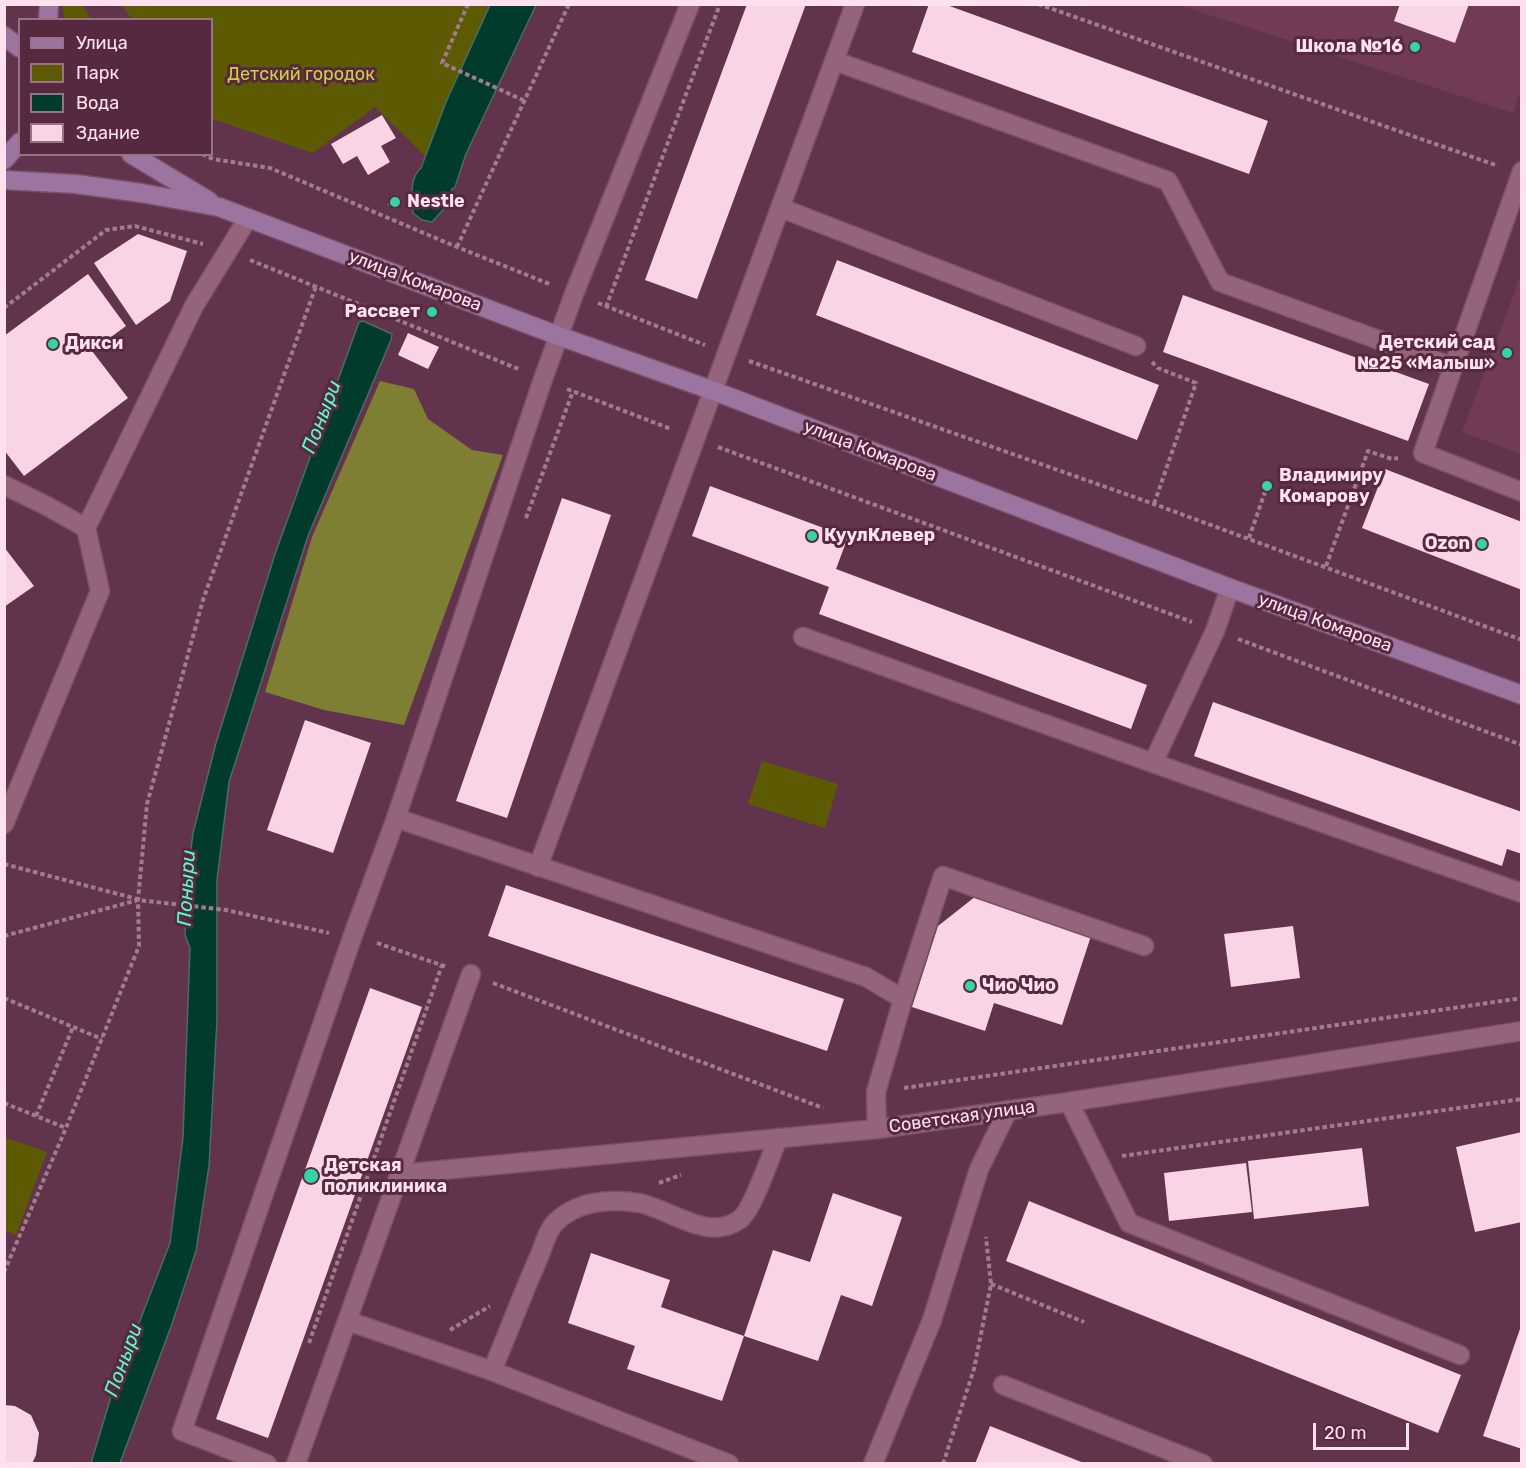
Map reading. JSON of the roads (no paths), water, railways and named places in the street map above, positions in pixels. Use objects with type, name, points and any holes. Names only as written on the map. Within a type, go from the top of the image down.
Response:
[{"type":"main road","points":[[4,36],[18,46]]},
{"type":"main road","points":[[4,160],[18,144]]},
{"type":"main road","points":[[134,156],[219,207]]},
{"type":"main road","points":[[4,180],[76,184],[219,207]]},
{"type":"main road","name":"улица Комарова","points":[[219,207],[559,336],[714,391],[1230,588],[1521,694]]},
{"type":"street","points":[[267,1464],[182,1431],[352,938],[396,818],[543,379],[574,294],[690,4]]},
{"type":"street","points":[[538,867],[855,4]]},
{"type":"street","points":[[835,61],[1168,181],[1220,282],[1453,367]]},
{"type":"street","points":[[1521,172],[1423,453],[1521,492]]},
{"type":"street","points":[[781,208],[1136,346]]},
{"type":"street","points":[[4,824],[100,591],[86,528],[194,306],[248,218]]},
{"type":"street","points":[[4,485],[86,528]]},
{"type":"street","points":[[1153,763],[1215,631],[1230,588]]},
{"type":"street","points":[[803,637],[1521,892]]},
{"type":"street","points":[[396,818],[866,977],[903,999]]},
{"type":"street","points":[[877,1128],[876,1092],[943,876],[1144,946]]},
{"type":"street","points":[[296,1464],[471,974]]},
{"type":"street","name":"Советская улица","points":[[400,1174],[877,1128],[1069,1102],[1521,1032]]},
{"type":"street","points":[[1069,1102],[1129,1223],[1460,1355]]},
{"type":"street","points":[[873,1464],[932,1320],[978,1169],[1008,1110]]},
{"type":"street","points":[[492,1371],[523,1291],[553,1225],[573,1209],[593,1202],[640,1203],[702,1226],[721,1227],[740,1220],[751,1203],[778,1138]]},
{"type":"street","points":[[348,1321],[492,1371],[729,1464]]},
{"type":"street","points":[[1003,1385],[1203,1464]]},
{"type":"water","points":[[490,5],[536,5],[466,154],[455,187],[451,190],[450,202],[432,222],[422,220],[413,213],[412,189],[415,177],[421,168],[446,102]]},
{"type":"water","points":[[363,321],[392,334],[391,340],[308,536],[229,782],[217,880],[217,1020],[209,1166],[196,1251],[172,1324],[120,1463],[91,1463],[113,1390],[170,1243],[183,1137],[190,948],[185,935],[193,833],[216,743],[275,554],[359,322]]},
{"type":"place","name":"Школа №16","points":[[1415,47]]},
{"type":"place","name":"Nestle","points":[[395,202]]},
{"type":"place","name":"Рассвет","points":[[432,312]]},
{"type":"place","name":"Дикси","points":[[53,344]]},
{"type":"place","name":"Детский сад №25 «Малыш»","points":[[1507,353]]},
{"type":"place","name":"Владимиру Комарову","points":[[1267,486]]},
{"type":"place","name":"КуулКлевер","points":[[812,536]]},
{"type":"place","name":"Ozon","points":[[1482,544]]},
{"type":"place","name":"Чио Чио","points":[[970,986]]},
{"type":"place","name":"Детская поликлиника","points":[[311,1176]]},
{"type":"park label","name":"Детский городок","points":[[301,75]]},
{"type":"water label","name":"Поныри","points":[[322,417]]},
{"type":"water label","name":"Поныри","points":[[187,888]]},
{"type":"water label","name":"Поныри","points":[[124,1360]]}]
